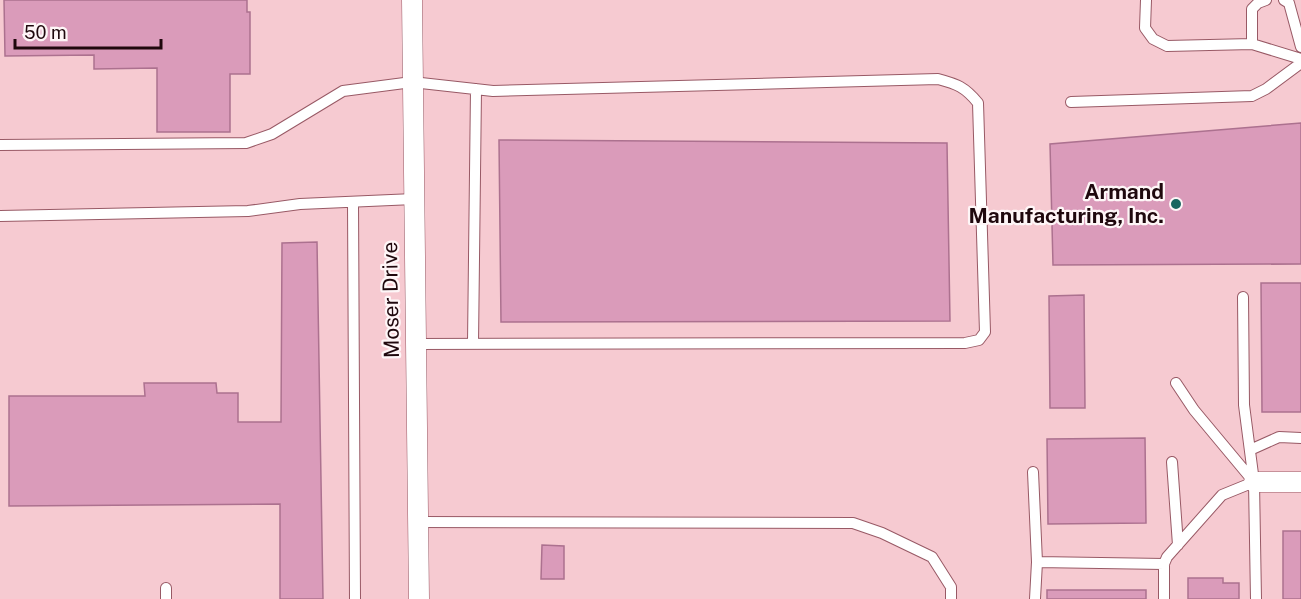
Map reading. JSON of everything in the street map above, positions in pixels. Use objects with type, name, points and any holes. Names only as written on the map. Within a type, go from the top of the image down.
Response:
[{"type":"street","name":"Moser Drive","points":[[412,0],[418,599]]},
{"type":"street","points":[[1254,482],[1301,482]]},
{"type":"lane","points":[[1146,0],[1145,28],[1153,39],[1167,46],[1252,44],[1301,61]]},
{"type":"lane","points":[[1252,44],[1252,9],[1258,3],[1266,0]]},
{"type":"lane","points":[[1284,0],[1289,3],[1301,46]]},
{"type":"lane","points":[[1071,102],[1252,96],[1266,89],[1301,61]]},
{"type":"lane","points":[[0,145],[246,143],[272,134],[343,91],[412,82],[493,91],[938,79],[957,84],[978,103],[985,332],[979,340],[965,343],[416,344]]},
{"type":"lane","points":[[473,344],[476,89]]},
{"type":"lane","points":[[0,216],[248,212],[300,204],[414,200]]},
{"type":"lane","points":[[353,202],[355,599]]},
{"type":"lane","points":[[1242,297],[1244,405],[1254,482],[1256,599]]},
{"type":"lane","points":[[1176,383],[1194,410],[1254,482]]},
{"type":"lane","points":[[1250,450],[1279,438],[1301,438]]},
{"type":"lane","points":[[1172,462],[1178,545]]},
{"type":"lane","points":[[1033,472],[1037,562],[1035,599]]},
{"type":"lane","points":[[1164,599],[1164,564],[1167,558],[1222,495],[1254,482]]},
{"type":"lane","points":[[418,522],[853,524],[882,533],[932,558],[951,587],[951,599]]},
{"type":"lane","points":[[1037,562],[1164,564]]},
{"type":"building","points":[[4,0],[247,0],[247,12],[250,12],[250,74],[230,74],[230,132],[157,132],[157,68],[94,69],[94,55],[5,56]]},
{"type":"building","name":"Armand Manufacturing, Inc.","points":[[1301,123],[1301,264],[1053,265],[1050,144]]},
{"type":"building","points":[[499,140],[947,143],[950,321],[501,322]]},
{"type":"building","points":[[317,242],[323,599],[280,599],[280,504],[9,506],[9,396],[145,396],[144,383],[216,383],[217,393],[238,393],[238,422],[281,422],[282,243]]},
{"type":"building","points":[[1261,283],[1301,283],[1301,412],[1262,412]]},
{"type":"building","points":[[1084,295],[1085,408],[1050,408],[1049,296]]},
{"type":"building","points":[[1145,438],[1146,523],[1048,524],[1047,439]]},
{"type":"building","points":[[1283,531],[1301,531],[1301,599],[1283,599]]},
{"type":"building","points":[[542,545],[564,546],[564,579],[541,579]]},
{"type":"building","points":[[1188,578],[1223,578],[1223,583],[1239,583],[1239,599],[1188,599]]},
{"type":"building","points":[[1047,590],[1146,590],[1146,599],[1047,599]]},
{"type":"place","name":"Armand Manufacturing, Inc.","points":[[1176,204]]}]
